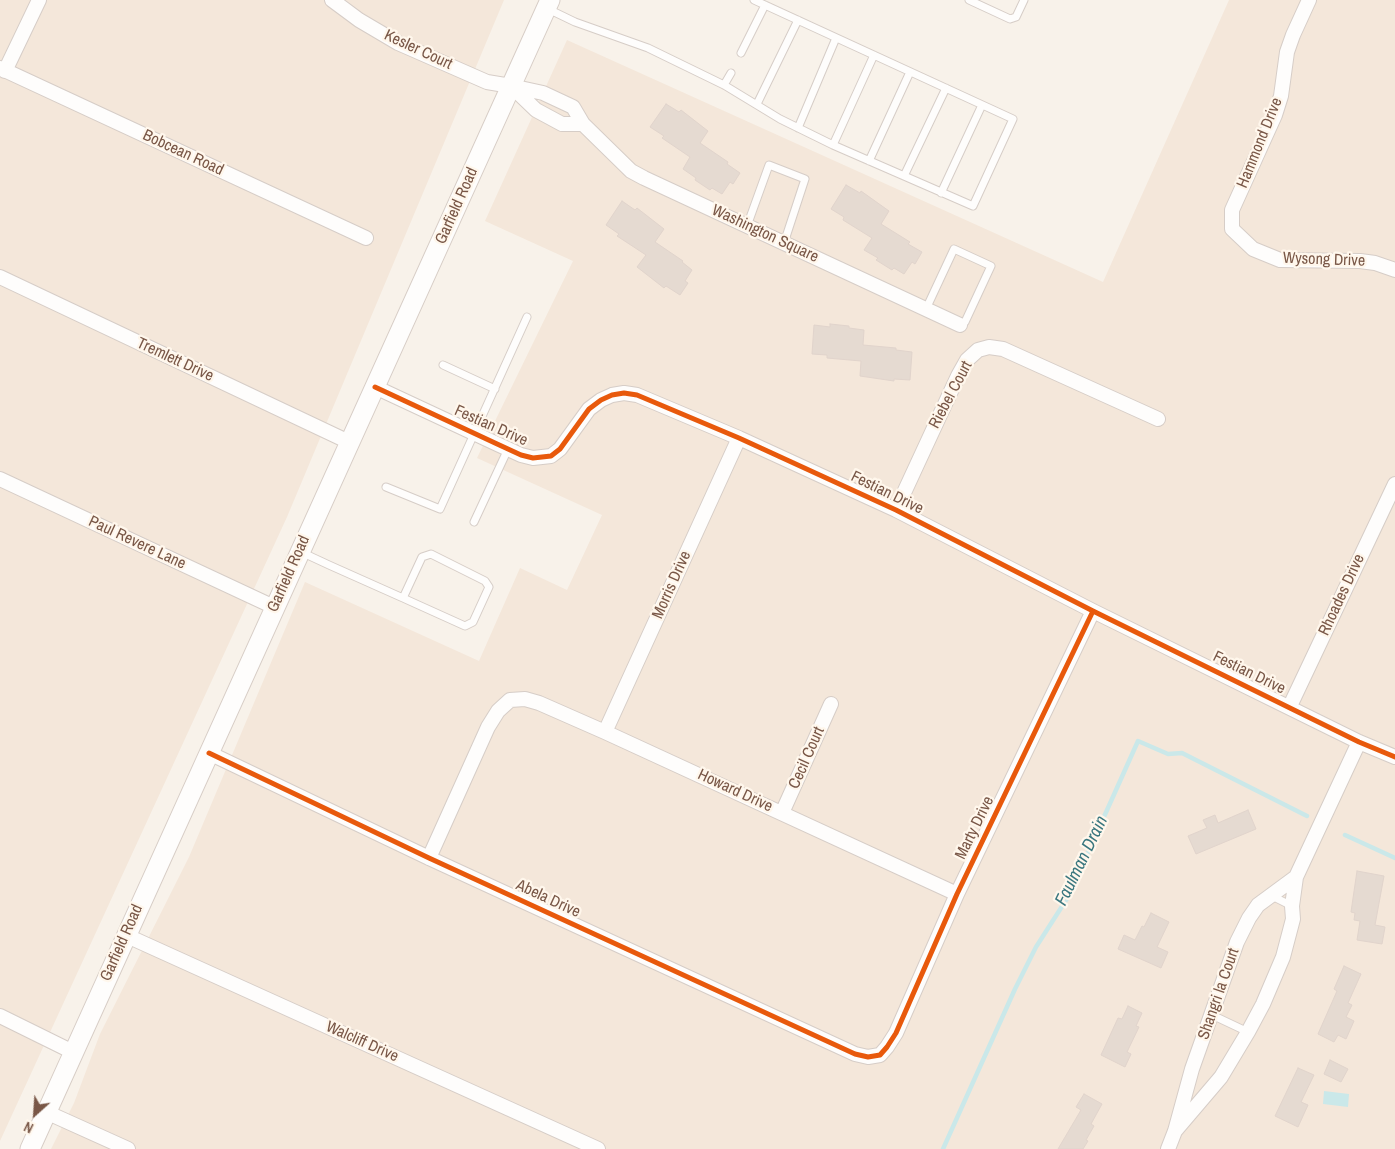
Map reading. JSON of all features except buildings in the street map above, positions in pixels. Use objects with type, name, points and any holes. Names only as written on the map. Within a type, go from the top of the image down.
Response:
[{"type":"main road","name":"Garfield Road","points":[[30,1149],[548,4]]},
{"type":"street","points":[[3,70],[39,0]]},
{"type":"street","name":"Kesler Court","points":[[332,0],[359,20],[398,43],[487,82],[511,86]]},
{"type":"street","name":"Hammond Drive","points":[[1232,229],[1232,210],[1275,115],[1287,52],[1293,34],[1310,0]]},
{"type":"street","name":"Bobcean Road","points":[[3,70],[366,238]]},
{"type":"street","points":[[511,86],[536,110],[562,124],[583,124]]},
{"type":"street","name":"Washington Square","points":[[511,86],[544,93],[572,107],[583,124],[631,171],[644,178],[960,325]]},
{"type":"street","name":"Wysong Drive","points":[[1232,229],[1253,249],[1280,260],[1360,260],[1395,270]]},
{"type":"street","name":"Tremlett Drive","points":[[0,277],[350,442]]},
{"type":"street","name":"Riebel Court","points":[[896,510],[958,376],[967,360],[978,350],[989,347],[1003,349],[1158,419]]},
{"type":"street","name":"Festian Drive","points":[[375,387],[508,449],[533,458],[551,456],[560,449],[589,409],[601,400],[612,395],[624,393],[637,395],[739,438],[896,510],[1093,611],[1290,706],[1359,742],[1395,757]]},
{"type":"street","name":"Morris Drive","points":[[605,732],[739,438]]},
{"type":"street","name":"Paul Revere Lane","points":[[0,479],[274,607]]},
{"type":"street","name":"Rhoades Drive","points":[[1290,706],[1395,484]]},
{"type":"street","name":"Marty Drive","points":[[880,1055],[896,1032],[957,894],[1093,611]]},
{"type":"street","name":"Howard Drive","points":[[429,858],[488,727],[498,712],[510,700],[525,699],[539,703],[605,732],[957,894]]},
{"type":"street","name":"Cecil Court","points":[[782,813],[831,704]]},
{"type":"street","name":"Shangri la Court","points":[[1176,1131],[1221,1077],[1248,1032],[1283,958],[1293,919],[1292,906],[1296,877],[1359,742]]},
{"type":"street","name":"Abela Drive","points":[[209,753],[429,858],[856,1054],[868,1057],[880,1055]]},
{"type":"street","name":"Shangri la Court","points":[[1168,1149],[1176,1131],[1192,1069],[1237,942],[1258,905],[1296,877]]},
{"type":"street","name":"Walcliff Drive","points":[[126,935],[598,1149]]},
{"type":"street","points":[[0,1016],[73,1052]]},
{"type":"street","points":[[46,1112],[128,1149]]},
{"type":"lane","points":[[548,4],[576,22],[648,48],[724,85],[798,128],[973,206],[1013,119],[754,0]]},
{"type":"lane","points":[[969,0],[1010,20],[1016,17],[1024,0]]},
{"type":"lane","points":[[741,53],[765,5]]},
{"type":"lane","points":[[757,104],[798,20]]},
{"type":"lane","points":[[798,128],[836,38]]},
{"type":"lane","points":[[834,145],[874,55]]},
{"type":"lane","points":[[869,161],[910,72]]},
{"type":"lane","points":[[724,85],[731,73]]},
{"type":"lane","points":[[904,176],[946,88]]},
{"type":"lane","points":[[941,193],[982,105]]},
{"type":"lane","points":[[747,226],[769,165],[805,179],[784,243]]},
{"type":"lane","points":[[926,309],[954,249],[991,266],[965,322],[960,325]]},
{"type":"lane","points":[[386,487],[440,509],[527,317]]},
{"type":"lane","points":[[442,365],[495,389]]},
{"type":"lane","points":[[474,522],[508,449]]},
{"type":"lane","points":[[300,551],[403,598],[465,626],[473,622],[489,587],[485,581],[431,554],[422,557],[403,598]]},
{"type":"lane","points":[[1270,895],[1292,906]]},
{"type":"lane","points":[[1212,1016],[1248,1032]]},
{"type":"shaded area","points":[[0,0],[504,0],[287,517],[0,1141]]},
{"type":"shaded area","points":[[1229,0],[1395,0],[1395,1149],[51,1149],[74,1103],[100,1034],[189,857],[305,582],[479,661],[520,568],[567,590],[602,515],[477,458],[573,261],[485,221],[567,40],[1103,282]]},
{"type":"water","points":[[1324,1091],[1349,1094],[1348,1107],[1323,1104]]},
{"type":"waterway","name":"Faulman Drain","points":[[943,1149],[1015,989],[1036,947],[1068,897],[1138,741],[1168,754],[1182,753],[1307,816]]},
{"type":"waterway","name":"Faulman Drain","points":[[1345,835],[1395,858]]},
{"type":"cycle path","points":[[375,387],[521,455],[533,458],[551,456],[560,449],[589,409],[601,400],[612,395],[624,393],[637,395],[739,438],[896,510],[1093,611],[1359,742],[1395,757]]},
{"type":"cycle path","points":[[209,753],[429,858],[855,1054],[868,1057],[880,1055],[896,1033],[957,894],[1093,611]]}]
